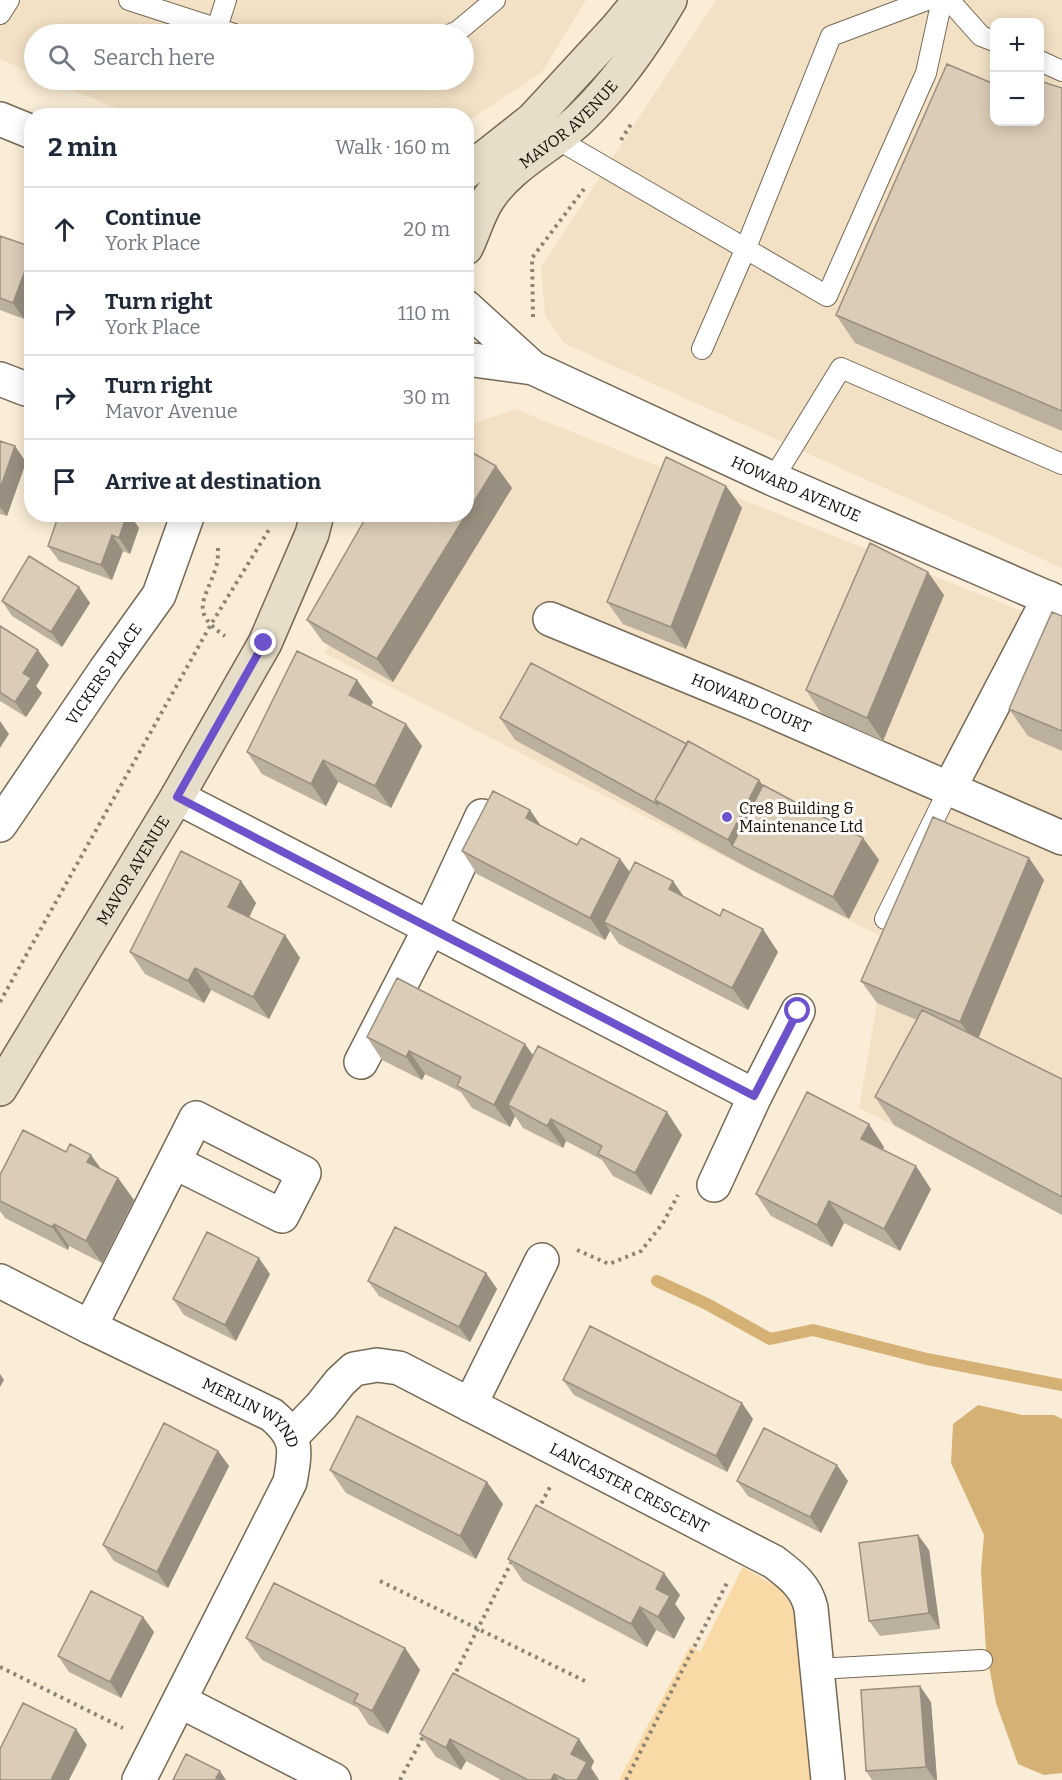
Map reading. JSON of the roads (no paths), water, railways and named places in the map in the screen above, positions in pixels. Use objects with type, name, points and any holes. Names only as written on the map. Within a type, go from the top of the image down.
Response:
[{"type":"street","name":"MAVOR AVENUE","points":[[474,230],[488,199],[544,129],[616,29],[640,0]]},
{"type":"street","name":"MAVOR AVENUE","points":[[474,168],[544,129],[581,119],[615,84],[649,36],[670,0]]},
{"type":"street","points":[[0,119],[24,129]]},
{"type":"street","name":"HOWARD AVENUE","points":[[474,314],[533,368]]},
{"type":"street","name":"HOWARD AVENUE","points":[[474,360],[533,368],[773,479],[1055,601]]},
{"type":"street","name":"VICKERS PLACE","points":[[0,825],[159,595],[185,522]]},
{"type":"street","name":"MAVOR AVENUE","points":[[0,1089],[177,797],[256,657],[312,534],[315,522]]},
{"type":"street","points":[[949,789],[1055,601]]},
{"type":"street","name":"HOWARD COURT","points":[[550,619],[751,702],[1062,838]]},
{"type":"street","points":[[362,1062],[430,928],[492,794]]},
{"type":"street","points":[[177,797],[754,1096]]},
{"type":"street","points":[[714,1185],[754,1096],[798,1011]]},
{"type":"street","points":[[90,1328],[174,1162]]},
{"type":"street","points":[[470,1405],[542,1260]]},
{"type":"street","name":"MERLIN WYND","points":[[0,1281],[90,1328],[272,1414],[286,1427],[291,1437],[295,1456],[290,1482],[139,1780]]},
{"type":"street","name":"LANCASTER CRESCENT","points":[[291,1437],[354,1369],[377,1365],[399,1368],[774,1562],[790,1574],[808,1596],[828,1780]]},
{"type":"street","points":[[180,1701],[334,1780]]},
{"type":"lane","points":[[0,14],[9,0]]},
{"type":"lane","points":[[129,0],[203,24]]},
{"type":"lane","points":[[225,24],[226,0]]},
{"type":"lane","points":[[466,24],[495,0]]},
{"type":"lane","points":[[702,349],[745,250],[831,36],[927,0]]},
{"type":"lane","points":[[544,129],[602,166],[827,296],[926,73],[942,0]]},
{"type":"lane","points":[[949,0],[981,36],[990,39]]},
{"type":"lane","points":[[1044,63],[1062,71]]},
{"type":"lane","points":[[773,479],[841,368],[1062,464]]},
{"type":"lane","points":[[885,919],[949,789]]},
{"type":"lane","points":[[817,1669],[982,1660]]},
{"type":"waterway","points":[[657,1281],[707,1304],[770,1339],[813,1330],[927,1359],[1062,1385]]},
{"type":"place","name":"Cre8 Building & Maintenance Ltd","points":[[727,817]]}]
